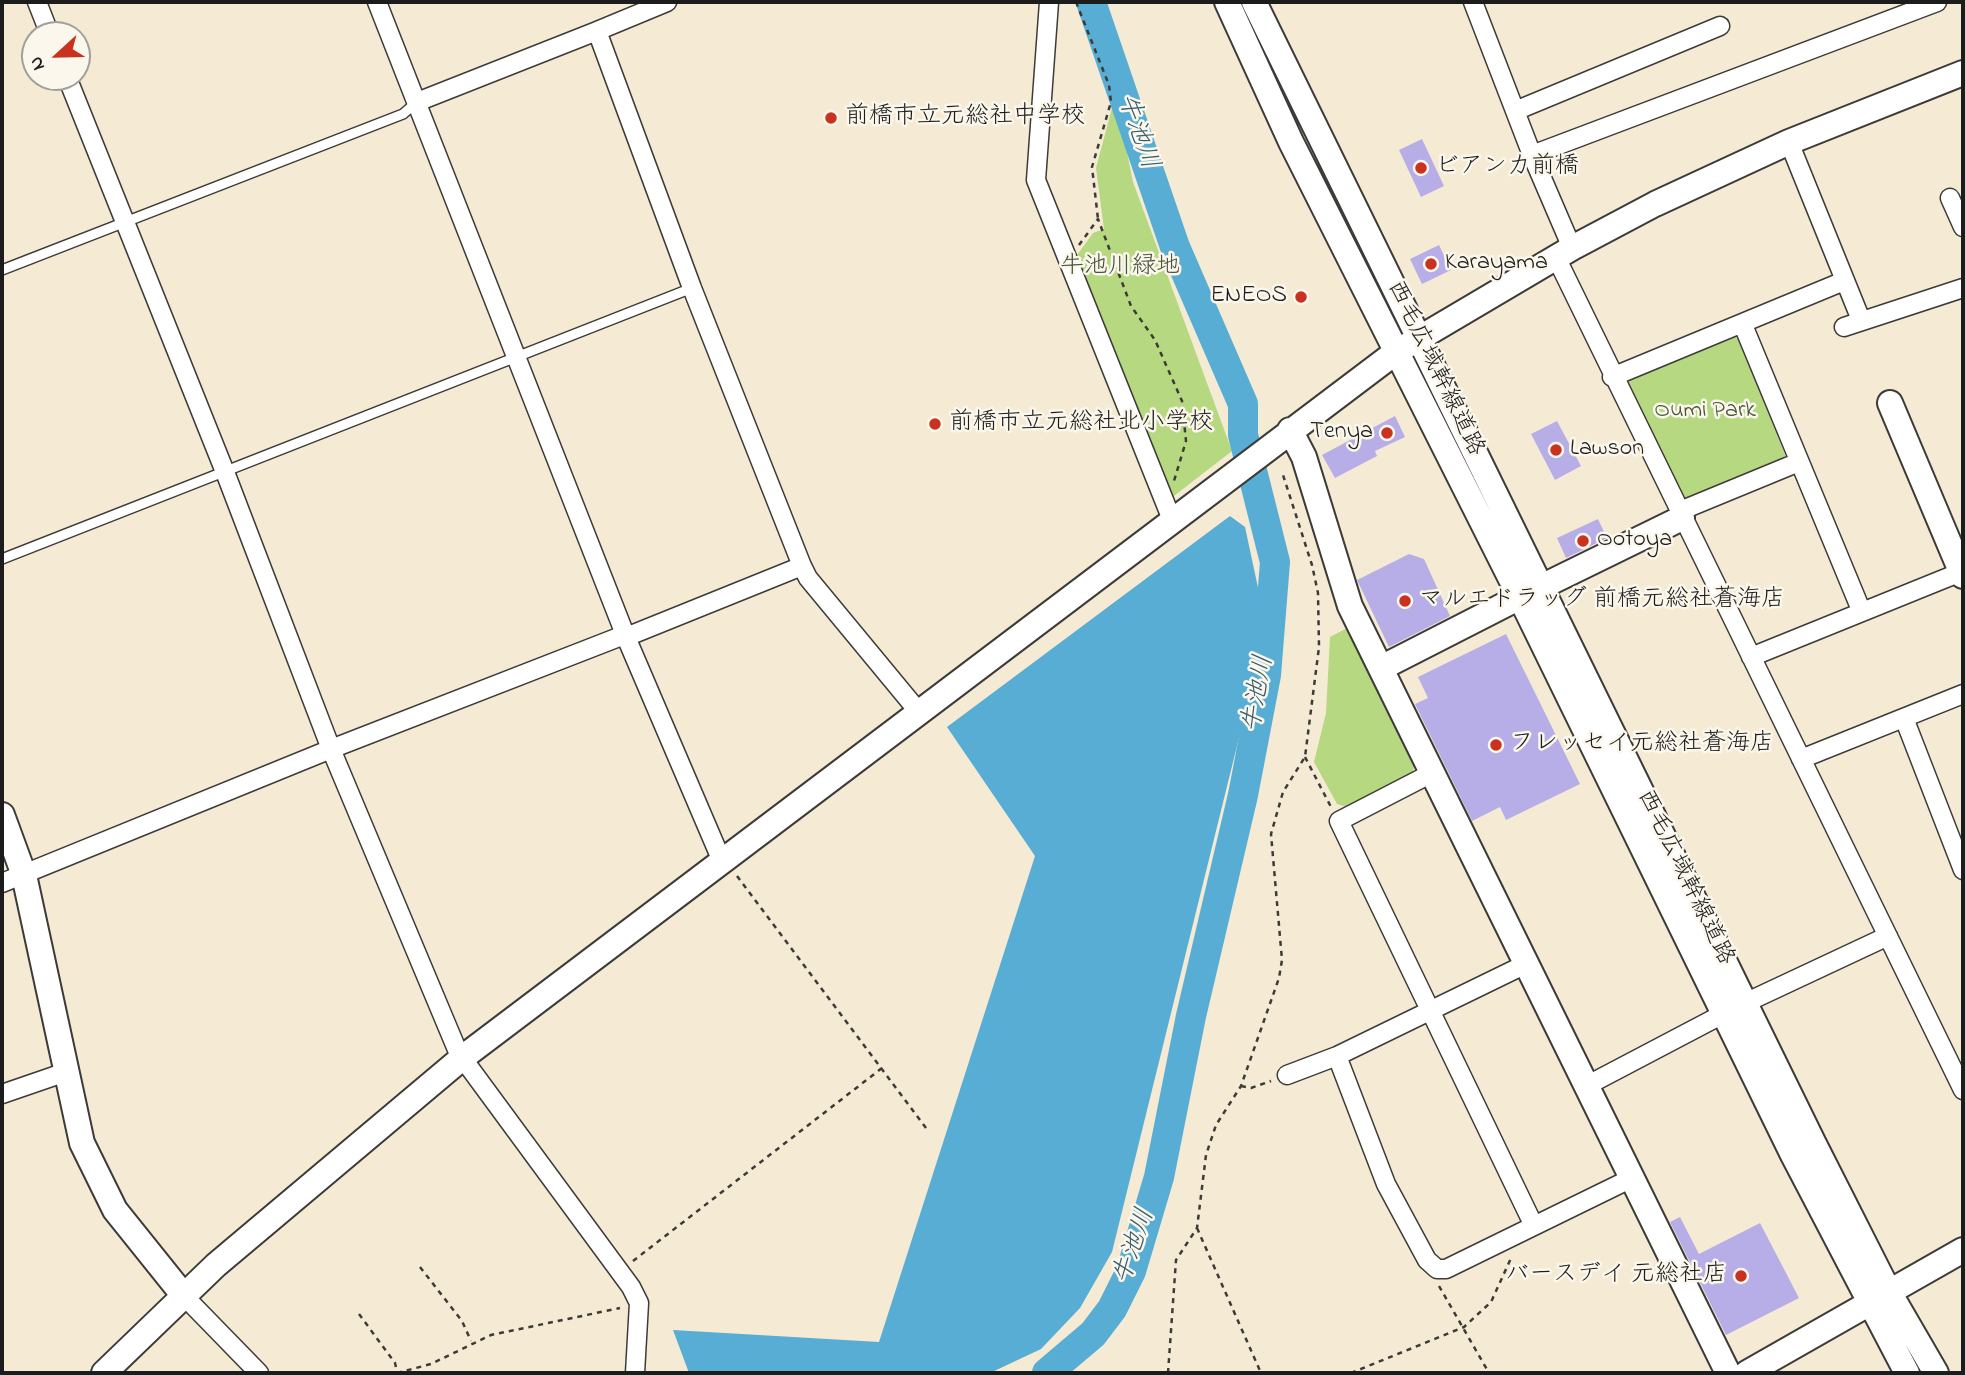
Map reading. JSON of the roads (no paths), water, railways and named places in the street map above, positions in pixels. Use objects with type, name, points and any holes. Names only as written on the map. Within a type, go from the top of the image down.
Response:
[{"type":"street","points":[[37,2],[44,21]]},
{"type":"street","points":[[377,2],[626,637],[718,852],[724,860]]},
{"type":"street","points":[[417,102],[667,2]]},
{"type":"street","points":[[1049,2],[1036,180],[1172,520]]},
{"type":"street","name":"西毛広域幹線道路","points":[[1227,2],[1291,142],[1396,352],[1530,592]]},
{"type":"street","name":"西毛広域幹線道路","points":[[1254,2],[1418,337],[1530,592],[1879,1298],[1907,1373]]},
{"type":"street","points":[[1473,2],[1532,155],[1564,252],[1612,377],[1963,1090]]},
{"type":"street","points":[[1532,155],[1937,2]]},
{"type":"street","points":[[1515,111],[1720,26]]},
{"type":"street","points":[[597,31],[692,288],[802,566],[808,578],[918,711]]},
{"type":"street","points":[[104,1373],[216,1265],[462,1058],[1396,352],[1564,252],[1655,204],[1789,142],[1963,73]]},
{"type":"street","points":[[73,91],[225,472],[331,749],[462,1058],[639,1303],[635,1373]]},
{"type":"street","points":[[1789,142],[1861,320]]},
{"type":"street","points":[[1950,198],[1963,227]]},
{"type":"street","points":[[1612,377],[1844,281]]},
{"type":"street","points":[[1844,327],[1963,288]]},
{"type":"street","points":[[1742,325],[1861,610]]},
{"type":"street","points":[[1751,657],[1861,610],[1962,574],[1890,402]]},
{"type":"street","points":[[1290,430],[1304,457],[1344,592],[1728,1373]]},
{"type":"street","points":[[1381,668],[1681,515],[1799,462]]},
{"type":"street","points":[[13,879],[331,749],[619,637],[626,637],[802,566]]},
{"type":"street","points":[[1801,759],[1963,694]]},
{"type":"street","points":[[1904,718],[1963,870]]},
{"type":"street","points":[[1432,773],[1339,821],[1528,1228]]},
{"type":"street","points":[[2,816],[13,879],[66,1072],[78,1132],[109,1201],[136,1240],[184,1296],[259,1373]]},
{"type":"street","points":[[1586,1086],[1735,1008],[1888,936]]},
{"type":"street","points":[[1287,1075],[1337,1056],[1526,964]]},
{"type":"street","points":[[1337,1056],[1386,1184],[1427,1260],[1437,1269],[1446,1269],[1632,1178]]},
{"type":"street","points":[[2,1094],[66,1072]]},
{"type":"street","points":[[1747,1373],[1963,1250]]},
{"type":"street","name":"西毛広域幹線道路","points":[[1879,1298],[1936,1373]]},
{"type":"lane","points":[[2,270],[403,114],[417,102]]},
{"type":"lane","points":[[2,559],[692,288]]},
{"type":"water","points":[[1230,516],[1245,527],[1260,597],[1254,677],[1112,1252],[1080,1308],[1041,1349],[990,1373],[689,1373],[673,1330],[879,1342],[1035,856],[947,727]]},
{"type":"waterway","name":"牛池川","points":[[1047,1373],[1093,1334],[1112,1309],[1131,1271],[1159,1177],[1191,1016],[1243,795],[1266,675],[1275,562],[1243,435],[1243,404],[1175,247],[1091,2]]},
{"type":"place","name":"前橋市立元総社中学校","points":[[831,118]]},
{"type":"place","name":"ビアンカ前橋","points":[[1421,168]]},
{"type":"place","name":"Karayama","points":[[1431,264]]},
{"type":"place","name":"ENEOS","points":[[1301,297]]},
{"type":"place","name":"前橋市立元総社北小学校","points":[[935,424]]},
{"type":"place","name":"Tenya","points":[[1387,433]]},
{"type":"place","name":"Lawson","points":[[1556,450]]},
{"type":"place","name":"Ootoya","points":[[1583,541]]},
{"type":"place","name":"マルエドラッグ 前橋元総社蒼海店","points":[[1405,601]]},
{"type":"place","name":"フレッセイ元総社蒼海店","points":[[1496,745]]},
{"type":"place","name":"バースデイ 元総社店","points":[[1741,1276]]},
{"type":"park label","name":"牛池川緑地","points":[[1120,268]]},
{"type":"park label","name":"Oumi Park","points":[[1705,412]]}]
